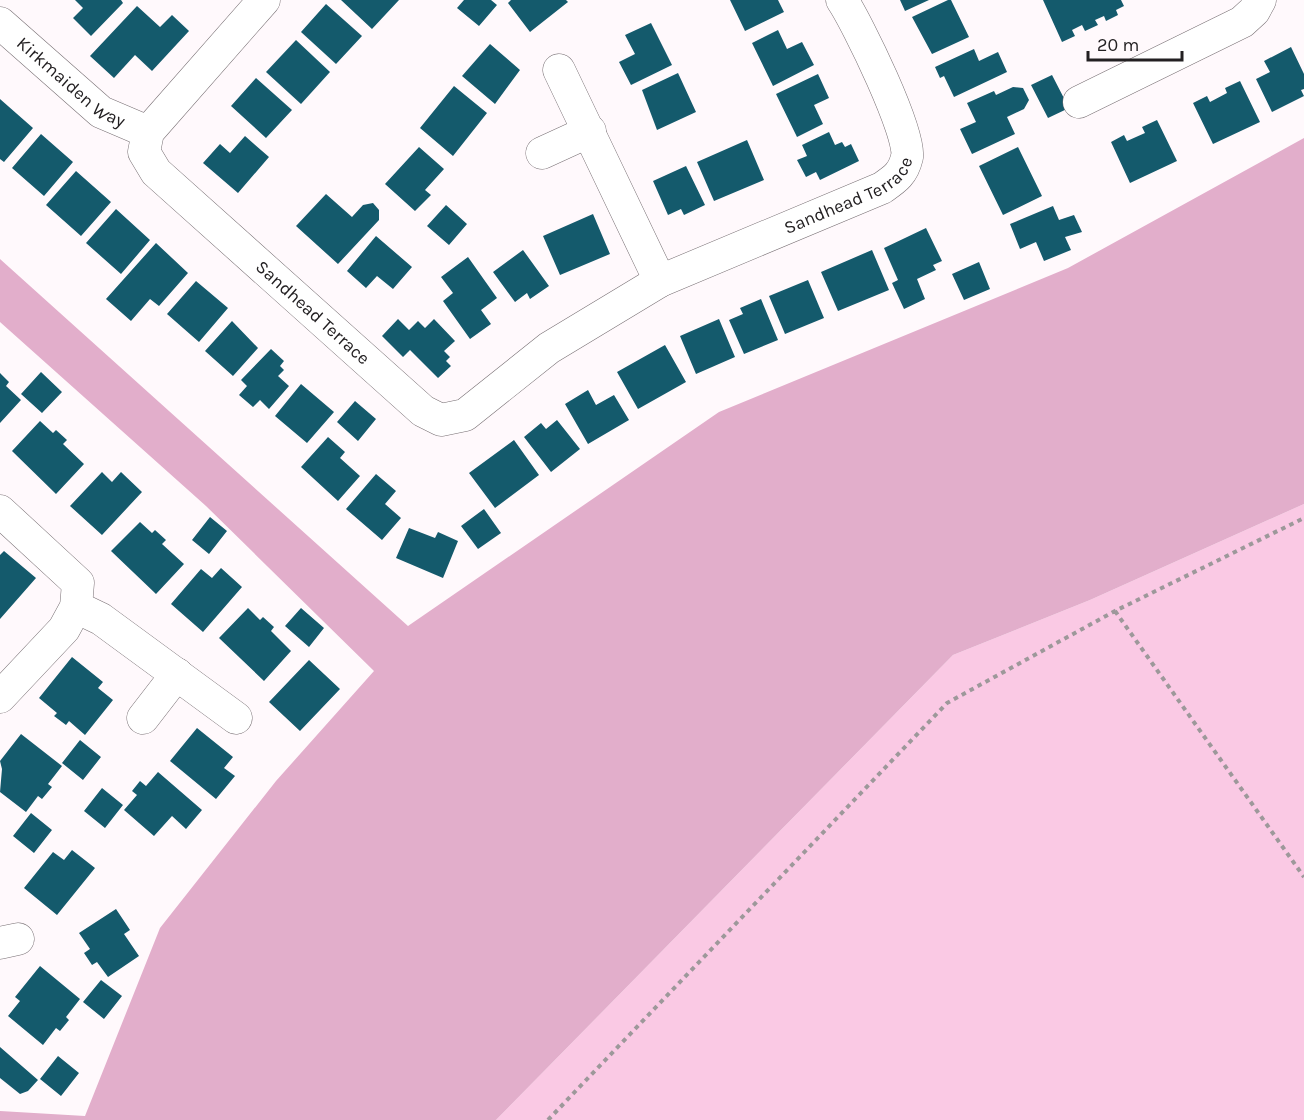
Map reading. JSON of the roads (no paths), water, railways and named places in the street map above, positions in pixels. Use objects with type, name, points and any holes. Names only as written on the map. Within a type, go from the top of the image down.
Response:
[{"type":"street","points":[[148,132],[264,0]]},
{"type":"street","name":"Sandhead Terrace","points":[[148,132],[144,153],[156,172],[423,411],[441,420],[465,415],[549,348],[660,281],[882,188],[901,175],[908,154],[902,132],[881,77],[842,0]]},
{"type":"street","points":[[1079,102],[1242,22],[1260,0]]},
{"type":"street","name":"Kirkmaiden Way","points":[[0,23],[101,112],[148,132]]},
{"type":"street","points":[[559,70],[660,281]]},
{"type":"street","points":[[542,153],[590,131]]},
{"type":"street","points":[[0,512],[78,583],[76,607],[64,629],[0,697]]},
{"type":"street","points":[[76,607],[101,619],[236,718]]},
{"type":"street","points":[[143,718],[177,674]]}]
